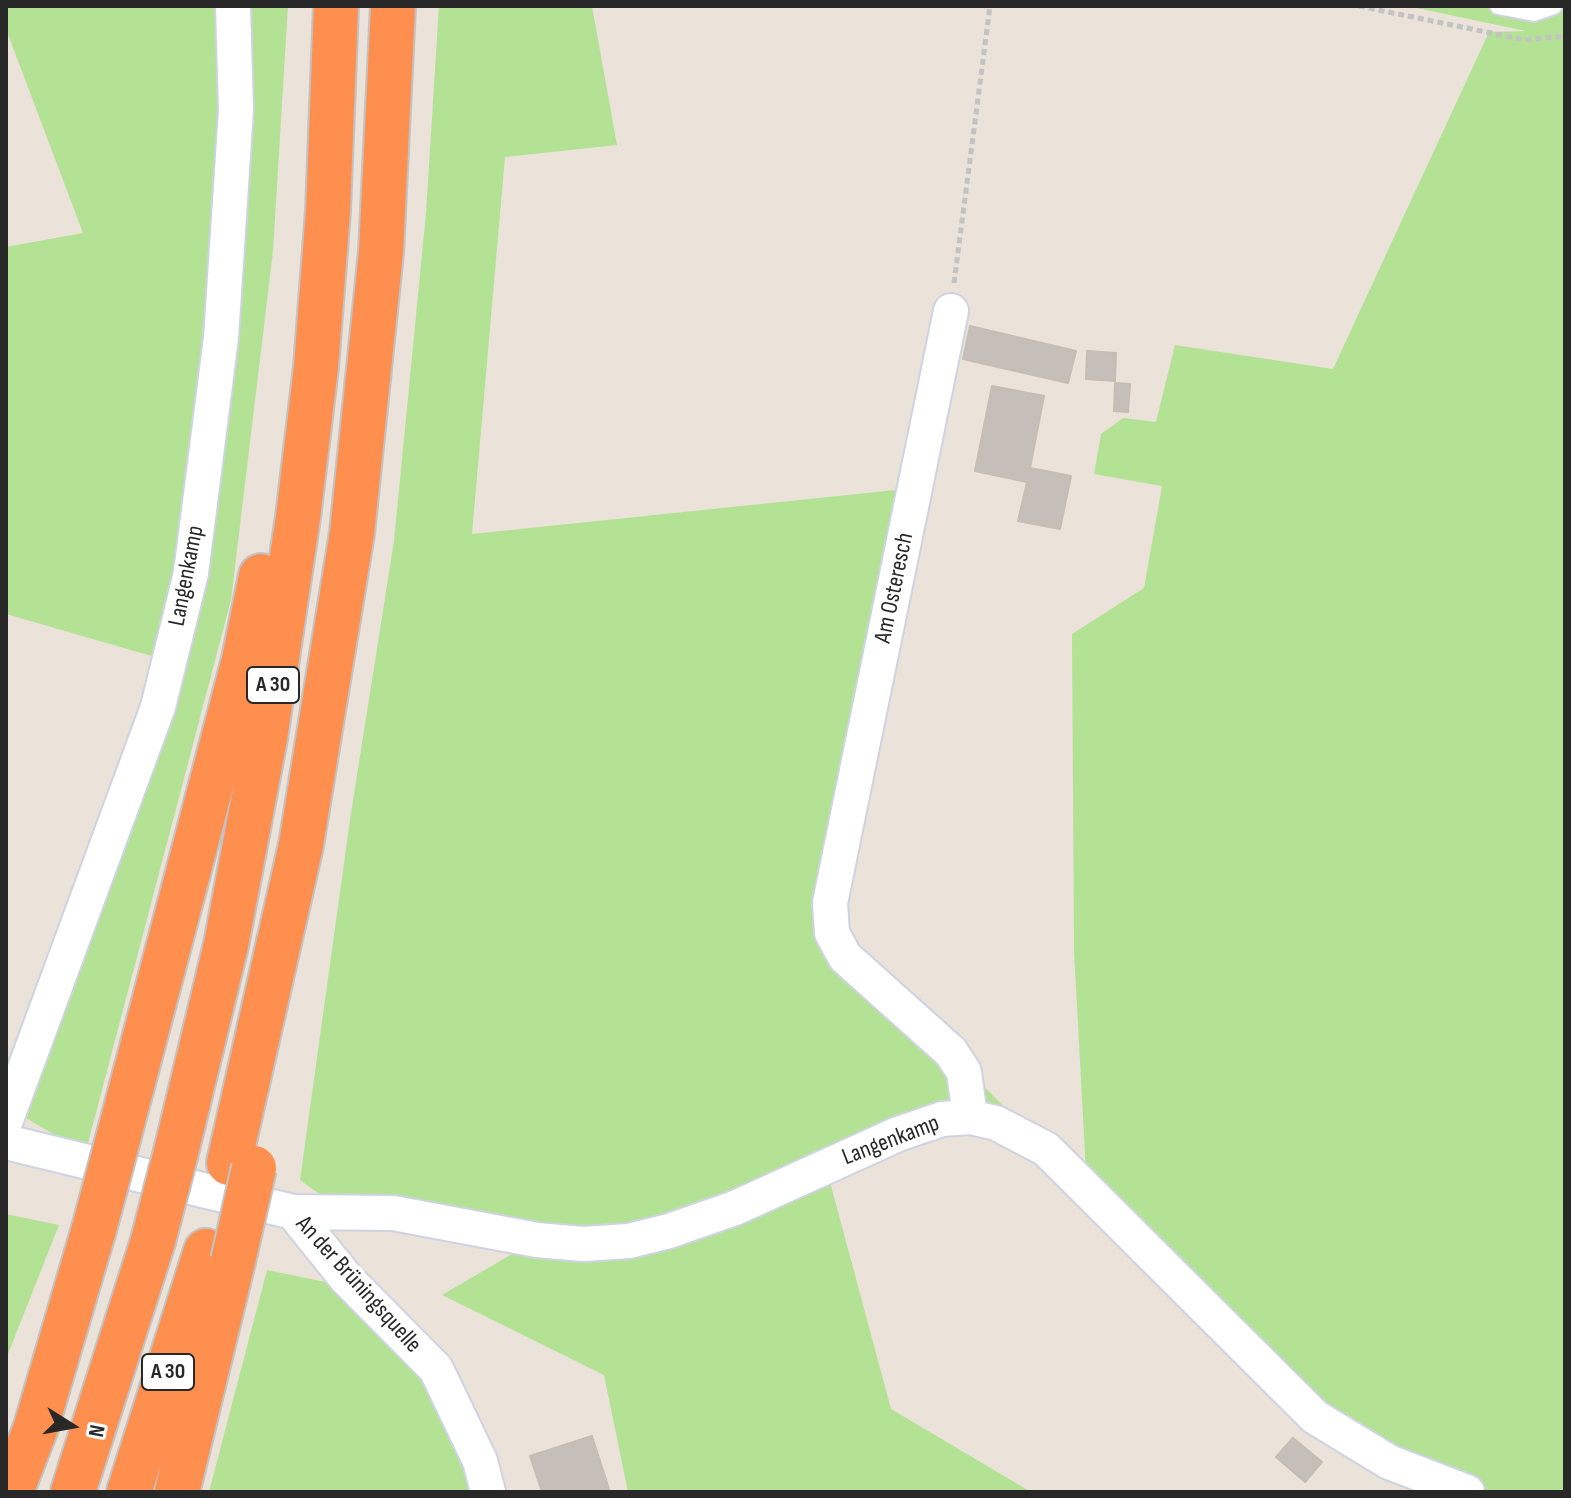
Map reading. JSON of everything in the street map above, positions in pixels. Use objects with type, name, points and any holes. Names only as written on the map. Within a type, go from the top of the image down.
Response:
[{"type":"highway","name":"A 30","points":[[73,1492],[153,1241],[176,1152],[226,945],[265,738],[309,427],[328,211],[336,6]]},
{"type":"highway","name":"A 30","points":[[129,1492],[220,1256],[242,1165],[326,706],[352,533],[381,252],[393,6]]},
{"type":"highway","points":[[11,1492],[36,1427],[94,1229],[244,660],[270,534],[300,268],[328,211]]},
{"type":"highway","points":[[177,1492],[220,1256]]},
{"type":"street","name":"Langenkamp","points":[[6,1120],[158,707],[191,573],[221,338],[236,110],[233,6]]},
{"type":"street","name":"Am Osteresch","points":[[951,311],[830,903],[832,933],[845,957],[951,1052],[964,1072],[970,1117]]},
{"type":"street","name":"Langenkamp","points":[[293,1212],[393,1213],[537,1240],[583,1244],[629,1241],[735,1208],[826,1166],[942,1119],[970,1117],[996,1123],[1046,1149],[1315,1417],[1389,1462],[1410,1482],[1467,1492]]},
{"type":"street","name":"An der Brüningsquelle","points":[[6,1142],[293,1212],[346,1278],[436,1369],[480,1461],[488,1492]]},
{"type":"lane","points":[[1498,6],[1534,13],[1554,6]]},
{"type":"path","points":[[951,311],[990,6]]},
{"type":"path","points":[[1359,6],[1485,32]]},
{"type":"green space","points":[[6,6],[288,6],[273,251],[231,600],[88,1143],[53,1134],[26,1118],[33,1084],[169,661],[6,614],[6,247],[83,233],[6,29]]},
{"type":"green space","points":[[439,6],[592,6],[617,145],[505,157],[472,534],[915,488],[832,933],[1046,1149],[970,1117],[826,1167],[891,1409],[1031,1492],[628,1492],[604,1375],[442,1295],[536,1240],[343,1211],[300,1180],[351,813],[394,541],[426,213]]},
{"type":"green space","points":[[1407,6],[1565,6],[1565,1492],[1467,1492],[1389,1462],[1087,1191],[1074,951],[1072,634],[1144,588],[1162,486],[1094,474],[1101,434],[1123,418],[1156,422],[1175,345],[1333,369],[1489,32],[1526,31]]},
{"type":"green space","points":[[6,1214],[59,1225],[6,1359]]},
{"type":"green space","points":[[267,1270],[330,1283],[397,1328],[498,1492],[209,1492]]},
{"type":"building","points":[[970,326],[1076,351],[1068,383],[963,359]]},
{"type":"building","points":[[1087,351],[1116,353],[1115,381],[1086,379]]},
{"type":"building","points":[[1115,383],[1130,384],[1128,412],[1114,411]]},
{"type":"building","points":[[992,386],[1044,396],[1030,468],[1071,476],[1060,529],[1018,521],[1027,482],[975,471]]},
{"type":"building","points":[[592,1436],[610,1492],[542,1492],[530,1456]]},
{"type":"building","points":[[1293,1438],[1322,1462],[1305,1482],[1276,1457]]}]
